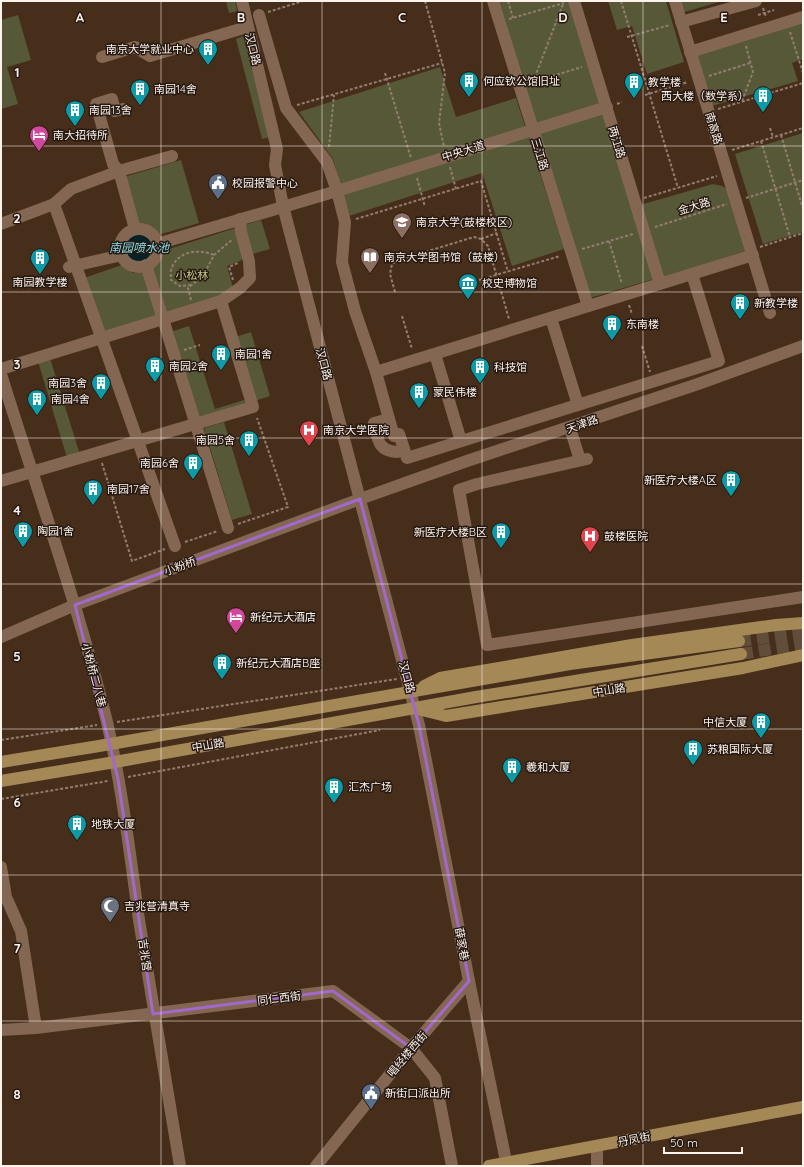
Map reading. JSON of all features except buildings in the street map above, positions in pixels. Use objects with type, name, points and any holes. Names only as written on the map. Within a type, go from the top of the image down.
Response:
[{"type":"main road","points":[[411,692],[440,678],[632,645],[768,626],[803,623]]},
{"type":"main road","points":[[1,762],[570,664],[739,641]]},
{"type":"main road","points":[[415,708],[741,654]]},
{"type":"main road","points":[[1,781],[115,762]]},
{"type":"main road","name":"丹凤街","points":[[489,1166],[507,1164],[803,1107]]},
{"type":"street","name":"汉口路","points":[[242,1],[277,149],[275,165],[283,206],[419,726]]},
{"type":"street","name":"三江路","points":[[493,1],[588,306]]},
{"type":"street","name":"南高路","points":[[675,1],[727,173],[741,200],[752,255],[770,313]]},
{"type":"street","name":"两江路","points":[[569,2],[593,63],[660,284]]},
{"type":"street","points":[[681,22],[760,4]]},
{"type":"street","points":[[259,15],[286,108],[327,162],[337,191],[345,222],[342,262],[355,311],[376,372],[394,436],[400,434],[407,458],[719,361],[692,274]]},
{"type":"street","points":[[690,52],[803,16]]},
{"type":"street","points":[[102,57],[136,47],[150,56],[247,27]]},
{"type":"street","points":[[123,109],[115,111],[112,100],[96,104],[113,164],[119,171],[135,229]]},
{"type":"street","name":"中央大道","points":[[157,244],[321,196],[413,166],[606,107]]},
{"type":"street","points":[[1,224],[54,204],[71,189],[119,171],[172,156]]},
{"type":"street","points":[[54,204],[71,266],[101,338],[175,546]]},
{"type":"street","points":[[1,369],[220,301],[250,278],[248,258],[241,232],[240,219]]},
{"type":"street","points":[[135,229],[142,229],[151,233],[157,241],[157,244],[156,256],[146,265],[140,266],[131,264],[124,259],[122,255],[122,239],[135,229]]},
{"type":"street","points":[[71,266],[122,255]]},
{"type":"street","points":[[376,372],[752,255]]},
{"type":"street","points":[[146,265],[228,528]]},
{"type":"street","points":[[1,481],[253,407],[220,301]]},
{"type":"street","points":[[551,318],[578,405]]},
{"type":"street","name":"天津路","points":[[360,499],[698,384],[803,346]]},
{"type":"street","points":[[435,354],[462,441]]},
{"type":"street","name":"小粉桥二八巷","points":[[1,374],[31,472],[75,605],[107,724],[105,745]]},
{"type":"street","points":[[389,419],[374,424],[381,447],[388,451],[397,452]]},
{"type":"street","points":[[570,428],[584,460],[477,484],[459,490],[487,645],[803,597]]},
{"type":"street","name":"小粉桥","points":[[1,637],[75,605],[360,499]]},
{"type":"street","points":[[115,762],[415,708],[446,716],[743,668],[803,655]]},
{"type":"street","name":"薛家巷","points":[[419,726],[469,981],[507,1164]]},
{"type":"street","name":"吉兆营","points":[[105,745],[115,762],[153,1014],[180,1166]]},
{"type":"street","points":[[1,867],[6,897],[20,931],[36,1028]]},
{"type":"street","name":"唱经楼西街","points":[[316,1166],[411,1048],[469,981]]},
{"type":"street","name":"同仁西街","points":[[1,1030],[36,1028],[333,991],[411,1048],[435,1078],[452,1166]]},
{"type":"street","points":[[597,1146],[597,1166]]},
{"type":"path","points":[[259,15],[303,1]]},
{"type":"path","points":[[425,1],[445,73],[439,123],[446,156],[456,189]]},
{"type":"path","points":[[508,1],[513,18]]},
{"type":"path","points":[[569,1],[532,82],[593,63]]},
{"type":"path","points":[[621,1],[678,188]]},
{"type":"path","points":[[500,22],[569,2]]},
{"type":"path","points":[[760,4],[768,22]]},
{"type":"path","points":[[758,15],[774,10]]},
{"type":"path","points":[[787,21],[802,65],[803,73]]},
{"type":"path","points":[[627,37],[681,22]]},
{"type":"path","points":[[742,101],[753,72],[743,35]]},
{"type":"path","points":[[286,108],[442,63]]},
{"type":"path","points":[[385,73],[426,207]]},
{"type":"path","points":[[709,112],[803,83]]},
{"type":"path","points":[[327,162],[334,95]]},
{"type":"path","points":[[770,128],[773,138]]},
{"type":"path","points":[[733,150],[803,128]]},
{"type":"path","points":[[781,135],[803,209]]},
{"type":"path","points":[[761,141],[790,237]]},
{"type":"path","points":[[643,198],[727,173]]},
{"type":"path","name":"金大路","points":[[651,228],[803,180]]},
{"type":"path","points":[[345,222],[481,181],[508,272]]},
{"type":"path","points":[[194,309],[188,288],[203,276],[214,255],[241,232]]},
{"type":"path","points":[[481,239],[497,233]]},
{"type":"path","points":[[764,246],[803,234]]},
{"type":"path","points":[[395,292],[390,274],[392,264],[399,260],[474,237],[481,239],[488,246],[512,330]]},
{"type":"path","points":[[609,241],[632,314]]},
{"type":"path","points":[[192,286],[180,286],[171,280],[171,268],[179,259],[190,252],[205,251],[214,255]]},
{"type":"path","points":[[236,290],[229,267],[248,258]]},
{"type":"path","points":[[402,316],[415,360]]},
{"type":"path","points":[[174,353],[200,345]]},
{"type":"path","points":[[642,346],[653,382]]},
{"type":"path","points":[[98,452],[132,560],[288,507],[253,407]]},
{"type":"path","points":[[1,740],[399,678]]},
{"type":"path","points":[[1,799],[118,779],[380,730]]},
{"type":"highlighted area","points":[[360,499],[419,725],[469,981],[411,1048],[333,991],[153,1014],[118,779],[75,605]]},
{"type":"green space","points":[[226,1],[235,1],[237,11],[229,13]]},
{"type":"green space","points":[[498,1],[570,1],[654,279],[590,298]]},
{"type":"green space","points":[[608,1],[666,1],[684,62],[647,74],[632,26],[617,30]]},
{"type":"green space","points":[[678,1],[722,1],[681,13]]},
{"type":"green space","points":[[18,15],[31,60],[7,67],[18,104],[1,109],[1,20]]},
{"type":"green space","points":[[803,22],[803,59],[792,63],[798,81],[705,108],[689,56]]},
{"type":"green space","points":[[243,36],[270,137],[262,139],[236,39]]},
{"type":"green space","points":[[440,67],[456,117],[516,98],[564,249],[512,266],[482,173],[349,216],[333,159],[299,112]]},
{"type":"green space","points":[[803,133],[803,232],[763,244],[735,154]]},
{"type":"green space","points":[[181,160],[199,223],[158,235],[152,229],[137,224],[124,177]]},
{"type":"green space","points":[[713,184],[727,189],[748,250],[663,278],[640,205]]},
{"type":"green space","name":"小松林","points":[[261,220],[270,249],[245,256],[240,261],[227,266],[233,288],[220,300],[164,317],[150,270],[158,262],[163,251]]},
{"type":"green space","points":[[122,265],[133,273],[144,272],[159,318],[104,335],[84,278]]},
{"type":"green space","points":[[189,326],[215,409],[254,397],[235,337],[251,332],[270,396],[196,420],[170,332]]},
{"type":"green space","points":[[49,355],[81,458],[68,461],[37,358]]},
{"type":"green space","points":[[224,422],[252,514],[232,520],[204,428]]},
{"type":"water","name":"南园喷水池","points":[[139,233],[145,234],[153,242],[153,254],[145,262],[139,263],[133,262],[125,254],[124,248],[125,242],[133,234]]},
{"type":"tunnel","points":[[739,641],[803,633]]},
{"type":"tunnel","points":[[741,654],[803,644]]},
{"type":"place","name":"南京大学就业中心","points":[[208,66]]},
{"type":"place","name":"何应钦公馆旧址","points":[[469,98]]},
{"type":"place","name":"教学楼","points":[[634,99]]},
{"type":"place","name":"南园14舍","points":[[140,106]]},
{"type":"place","name":"西大楼（数学系）","points":[[763,113]]},
{"type":"place","name":"南园13舍","points":[[75,127]]},
{"type":"place","name":"南大招待所","points":[[39,152]]},
{"type":"place","name":"校园报警中心","points":[[218,200]]},
{"type":"place","name":"南京大学(鼓楼校区)","points":[[402,239]]},
{"type":"place","name":"南京大学图书馆（鼓楼）","points":[[370,274]]},
{"type":"place","name":"南园教学楼","points":[[40,275]]},
{"type":"place","name":"校史博物馆","points":[[468,300]]},
{"type":"place","name":"新教学楼","points":[[740,320]]},
{"type":"place","name":"东南楼","points":[[612,341]]},
{"type":"place","name":"南园1舍","points":[[221,371]]},
{"type":"place","name":"南园2舍","points":[[155,383]]},
{"type":"place","name":"科技馆","points":[[480,384]]},
{"type":"place","name":"南园3舍","points":[[101,400]]},
{"type":"place","name":"蒙民伟楼","points":[[419,409]]},
{"type":"place","name":"南园4舍","points":[[37,416]]},
{"type":"place","name":"南京大学医院","points":[[309,447]]},
{"type":"place","name":"南园5舍","points":[[249,457]]},
{"type":"place","name":"南园6舍","points":[[193,480]]},
{"type":"place","name":"新医疗大楼A区","points":[[731,497]]},
{"type":"place","name":"南园17舍","points":[[93,506]]},
{"type":"place","name":"陶园1舍","points":[[23,548]]},
{"type":"place","name":"新医疗大楼B区","points":[[501,549]]},
{"type":"place","name":"鼓楼医院","points":[[590,553]]},
{"type":"place","name":"新纪元大酒店","points":[[236,634]]},
{"type":"place","name":"新纪元大酒店B座","points":[[222,680]]},
{"type":"place","name":"中信大厦","points":[[761,739]]},
{"type":"place","name":"苏粮国际大厦","points":[[693,766]]},
{"type":"place","name":"羲和大厦","points":[[512,784]]},
{"type":"place","name":"汇杰广场","points":[[334,804]]},
{"type":"place","name":"地铁大厦","points":[[77,841]]},
{"type":"place","name":"吉兆营清真寺","points":[[110,923]]},
{"type":"place","name":"新街口派出所","points":[[371,1110]]}]
